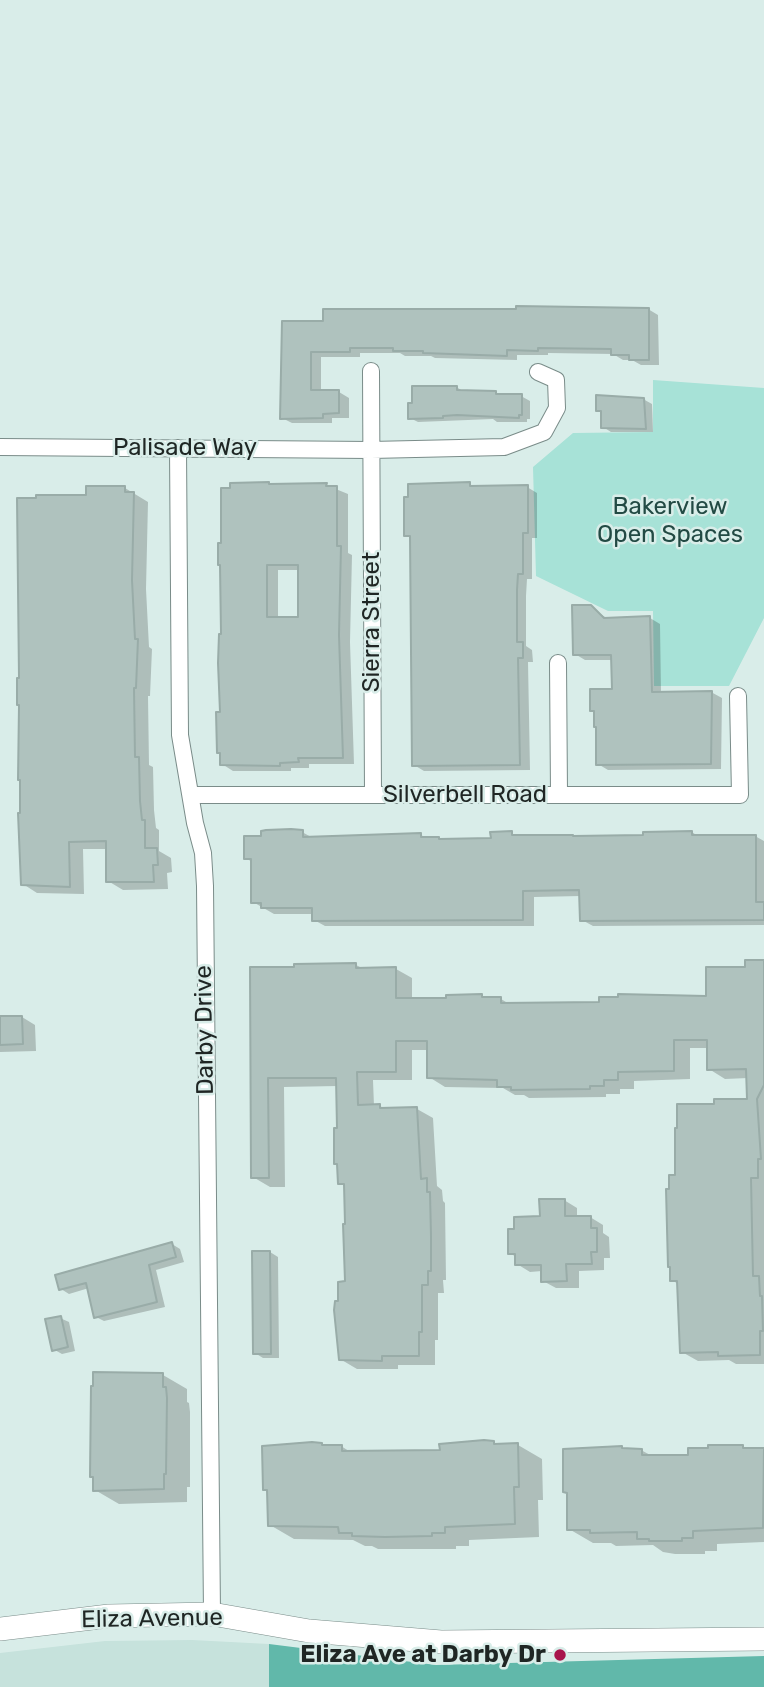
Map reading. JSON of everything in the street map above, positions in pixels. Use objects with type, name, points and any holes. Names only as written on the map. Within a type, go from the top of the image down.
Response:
[{"type":"street","points":[[371,370],[371,450]]},
{"type":"street","name":"Palisade Way","points":[[0,447],[371,450],[504,447],[544,432],[557,408],[556,380],[538,372]]},
{"type":"street","name":"Darby Drive","points":[[178,448],[180,735],[195,823],[203,853],[205,886],[212,1614]]},
{"type":"street","name":"Sierra Street","points":[[371,450],[373,795]]},
{"type":"street","points":[[558,663],[559,794]]},
{"type":"street","name":"Silverbell Road","points":[[191,795],[740,795],[738,695]]},
{"type":"street","name":"Eliza Avenue","points":[[0,1629],[108,1616],[212,1614],[309,1631],[441,1642],[764,1639]]},
{"type":"shaded area","points":[[192,1640],[269,1644],[269,1687],[0,1687],[0,1653],[105,1641]]},
{"type":"green space","name":"Bakerview Open Spaces","points":[[653,380],[764,388],[764,618],[729,686],[654,686],[653,611],[608,611],[536,576],[533,467],[573,433],[653,432]]},
{"type":"green space","points":[[269,1644],[436,1665],[764,1656],[764,1687],[269,1687]]},
{"type":"building","points":[[516,306],[649,308],[649,360],[629,360],[629,355],[611,355],[611,349],[507,350],[507,356],[393,351],[393,348],[311,352],[311,390],[339,390],[339,413],[323,414],[323,418],[280,419],[282,321],[323,321],[323,309],[516,309]]},
{"type":"building","points":[[412,386],[457,386],[457,390],[522,394],[522,415],[519,415],[519,418],[457,415],[408,419]]},
{"type":"building","points":[[596,395],[644,398],[646,429],[601,428],[601,411],[596,411]]},
{"type":"building","points":[[470,482],[470,486],[528,485],[528,533],[523,533],[523,574],[518,574],[517,590],[517,642],[523,642],[523,658],[518,658],[520,765],[412,766],[410,536],[404,536],[404,497],[408,497],[408,484]]},
{"type":"building","points":[[230,483],[327,483],[326,486],[337,486],[337,546],[341,546],[339,635],[343,758],[298,758],[299,762],[280,763],[280,766],[220,765],[216,712],[220,712],[218,663],[221,634],[218,543],[221,543],[221,488],[230,488]],"holes":[[[267,565],[298,565],[298,617],[267,617]]]},
{"type":"building","points":[[86,486],[125,486],[125,492],[134,492],[132,580],[135,639],[138,639],[134,688],[135,757],[139,757],[145,848],[157,848],[158,865],[153,865],[154,882],[106,882],[106,841],[69,842],[70,887],[21,885],[18,813],[20,780],[17,705],[17,498],[36,498],[36,495],[86,495]]},
{"type":"building","points":[[572,605],[591,605],[604,618],[650,616],[652,692],[712,691],[711,764],[596,765],[596,727],[594,711],[590,711],[590,689],[612,689],[611,655],[573,655]]},
{"type":"building","points":[[266,830],[303,830],[303,837],[421,833],[421,837],[439,839],[491,838],[490,832],[512,831],[512,835],[573,836],[692,831],[692,835],[756,835],[756,902],[764,902],[764,920],[580,921],[579,890],[523,891],[523,920],[312,921],[312,908],[261,908],[261,903],[251,903],[251,859],[244,859],[244,836],[261,836],[261,831]]},
{"type":"building","points":[[745,960],[764,960],[764,1085],[757,1099],[761,1159],[758,1159],[758,1178],[751,1178],[753,1276],[759,1276],[762,1296],[763,1331],[760,1331],[760,1355],[680,1353],[677,1281],[670,1281],[668,1267],[666,1189],[669,1189],[669,1175],[675,1175],[677,1104],[714,1104],[714,1099],[747,1099],[746,1069],[707,1070],[707,1040],[674,1040],[674,1071],[618,1072],[618,1080],[604,1080],[604,1086],[590,1086],[590,1089],[511,1090],[511,1087],[497,1087],[497,1080],[427,1078],[427,1041],[396,1041],[396,1072],[357,1072],[358,1105],[380,1104],[380,1108],[417,1107],[421,1179],[427,1178],[427,1192],[430,1192],[431,1236],[431,1271],[428,1271],[428,1285],[422,1285],[419,1356],[382,1356],[382,1361],[339,1360],[334,1310],[335,1301],[338,1301],[338,1282],[345,1281],[345,1224],[344,1184],[338,1184],[337,1164],[334,1164],[334,1128],[337,1128],[336,1078],[268,1078],[269,1178],[251,1178],[250,967],[356,963],[356,968],[396,967],[396,998],[446,998],[446,995],[482,994],[482,997],[501,997],[501,1003],[599,1002],[599,997],[618,997],[618,994],[706,996],[706,967],[745,967]]},
{"type":"building","points":[[0,1016],[22,1016],[23,1044],[0,1045]]},
{"type":"building","points":[[539,1199],[565,1199],[565,1216],[591,1216],[591,1228],[597,1228],[597,1252],[591,1252],[592,1264],[566,1264],[567,1281],[541,1282],[541,1265],[515,1265],[515,1254],[508,1254],[508,1229],[514,1229],[514,1217],[540,1216]]},
{"type":"building","points":[[172,1242],[176,1257],[149,1265],[157,1302],[94,1318],[86,1283],[59,1290],[55,1275]]},
{"type":"building","points":[[252,1251],[270,1251],[271,1354],[253,1354]]},
{"type":"building","points":[[61,1316],[68,1347],[52,1351],[45,1319]]},
{"type":"building","points":[[93,1372],[163,1373],[163,1387],[166,1387],[167,1398],[164,1489],[93,1491],[93,1477],[90,1477]]},
{"type":"building","points":[[494,1441],[494,1444],[518,1443],[519,1487],[514,1487],[515,1524],[445,1527],[445,1533],[432,1533],[432,1536],[385,1537],[352,1536],[352,1533],[339,1533],[338,1527],[268,1526],[267,1490],[263,1490],[262,1446],[312,1442],[342,1445],[342,1451],[440,1450],[439,1444]]},
{"type":"building","points":[[708,1445],[764,1448],[763,1528],[693,1531],[693,1538],[682,1538],[682,1541],[637,1539],[637,1532],[590,1533],[590,1530],[567,1530],[567,1493],[563,1492],[563,1449],[622,1446],[642,1449],[642,1455],[688,1455],[688,1448],[708,1448]]},
{"type":"place","name":"Eliza Ave at Darby Dr","points":[[560,1655]]}]
